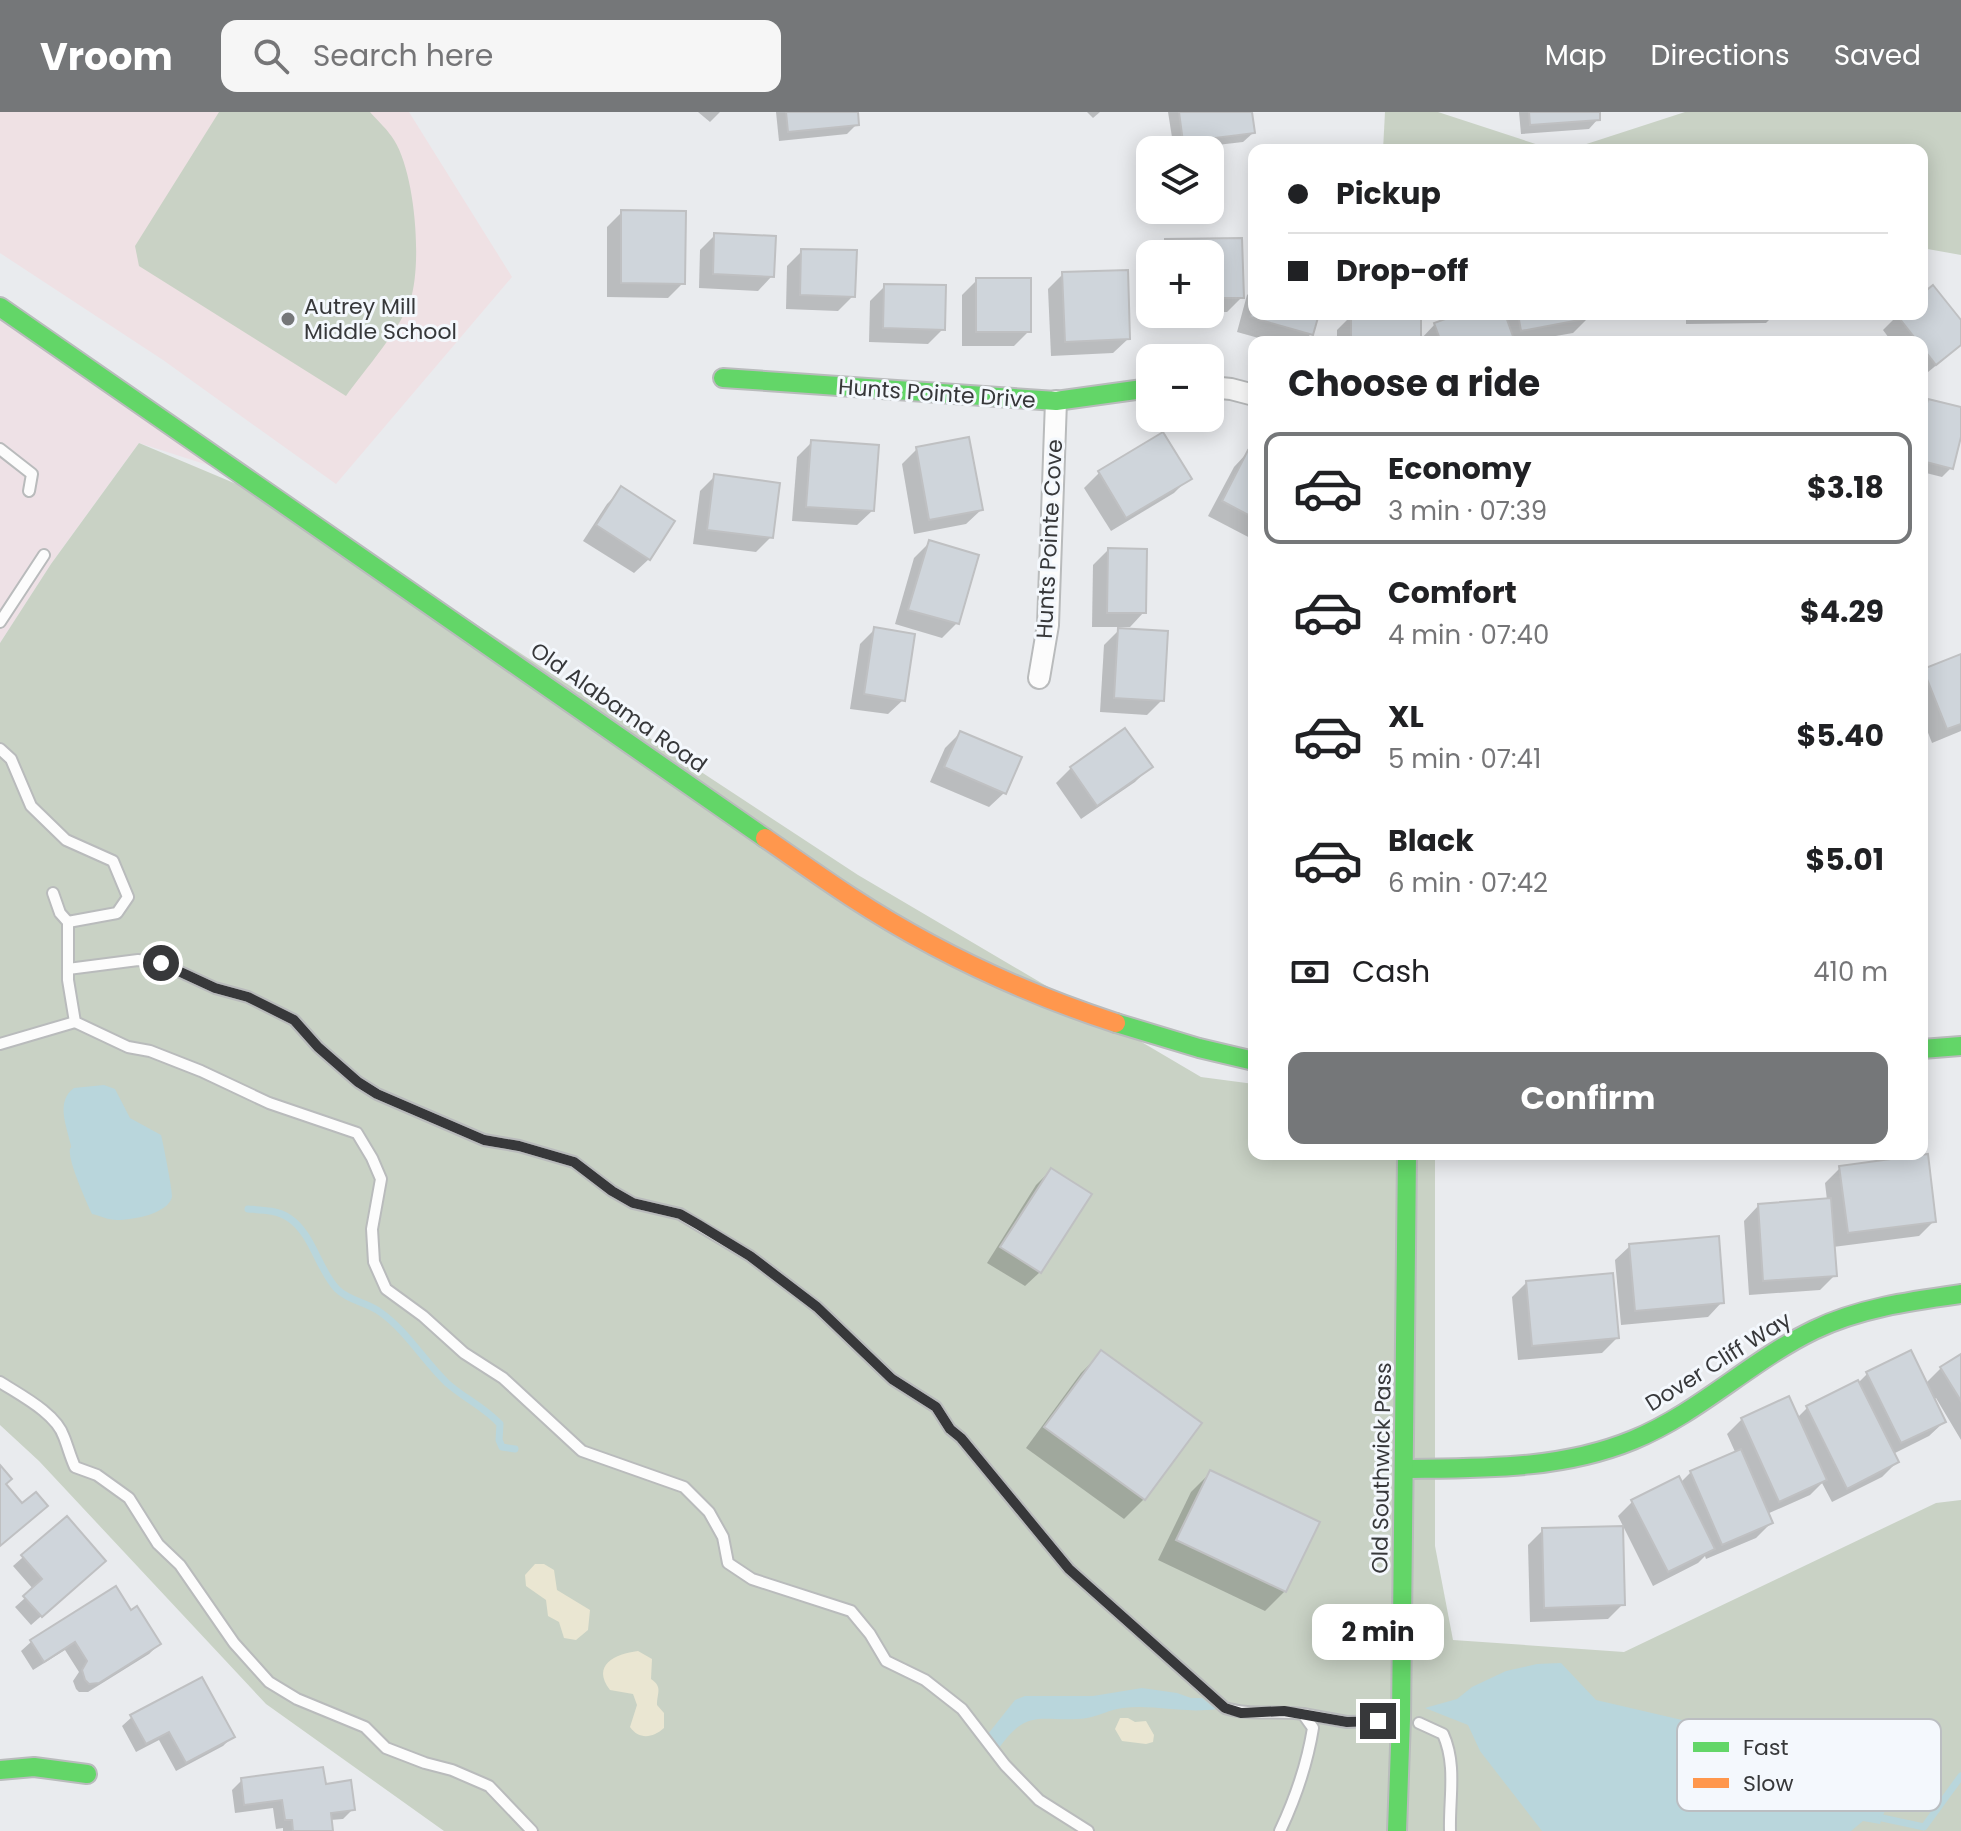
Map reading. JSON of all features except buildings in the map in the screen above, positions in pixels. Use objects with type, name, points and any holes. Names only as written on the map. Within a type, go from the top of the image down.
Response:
[{"type":"street","name":"Old Alabama Road","points":[[0,307],[852,898],[978,969],[1080,1013],[1188,1047],[1248,1060]]},
{"type":"street","name":"Hunts Pointe Drive","points":[[723,378],[1056,401],[1136,390]]},
{"type":"street","points":[[1224,388],[1248,393]]},
{"type":"street","name":"Hunts Pointe Cove","points":[[1039,678],[1048,625],[1056,401]]},
{"type":"street","points":[[1928,1049],[1961,1046]]},
{"type":"street","name":"Old Southwick Pass","points":[[1397,1831],[1405,1469],[1407,1160]]},
{"type":"street","name":"Dover Cliff Way","points":[[1405,1469],[1527,1467],[1572,1460],[1618,1446],[1682,1416],[1824,1325],[1884,1305],[1961,1294]]},
{"type":"street","points":[[0,1770],[34,1767],[87,1774]]},
{"type":"lane","points":[[0,449],[32,474],[29,491]]},
{"type":"lane","points":[[0,622],[44,555]]},
{"type":"lane","points":[[0,749],[11,759],[31,806],[66,840],[113,861],[128,897],[117,913],[68,922]]},
{"type":"lane","points":[[53,893],[60,913],[68,922],[68,969],[75,1022]]},
{"type":"lane","points":[[68,969],[138,960],[161,963],[215,988],[248,997],[294,1020],[318,1047],[358,1082],[377,1094],[484,1140],[519,1146],[574,1162],[633,1203],[680,1214],[750,1256],[817,1307],[892,1379],[936,1407],[950,1429],[961,1438],[1069,1569],[1225,1708],[1241,1713],[1284,1711],[1347,1722],[1378,1721]]},
{"type":"lane","points":[[0,1044],[75,1022],[128,1047],[150,1051],[201,1071],[269,1103],[357,1133],[381,1179],[372,1229],[374,1262],[386,1289],[423,1316],[464,1353],[503,1378],[582,1451],[684,1487],[709,1512],[723,1537],[728,1563],[752,1579],[851,1611],[886,1661],[925,1680],[962,1709],[1005,1765],[1039,1800],[1088,1831]]},
{"type":"lane","points":[[0,1382],[32,1401],[53,1422],[63,1434],[66,1450],[75,1467],[97,1475],[129,1498],[158,1544],[180,1565],[234,1643],[269,1682],[297,1699],[365,1727],[386,1748],[489,1786],[532,1831]]},
{"type":"lane","points":[[1280,1831],[1296,1796],[1309,1754],[1313,1728],[1303,1714]]},
{"type":"lane","points":[[1419,1723],[1443,1734],[1448,1746],[1452,1771],[1450,1831]]},
{"type":"shaded area","name":"Autrey Mill Middle School","points":[[0,112],[409,112],[512,277],[336,484],[163,360],[0,253]]},
{"type":"shaded area","points":[[219,112],[370,112],[392,136],[401,155],[412,195],[416,240],[411,298],[392,335],[346,396],[139,266],[135,246]]},
{"type":"shaded area","points":[[1385,112],[1438,112],[1536,144],[1383,144]]},
{"type":"shaded area","points":[[1685,112],[1961,112],[1961,255],[1928,249],[1928,144],[1586,144]]},
{"type":"shaded area","points":[[0,297],[264,483],[139,443],[51,564],[0,643]]},
{"type":"shaded area","points":[[139,443],[310,515],[858,875],[1201,1077],[1248,1083],[1248,1160],[1435,1160],[1435,1546],[1453,1640],[1624,1652],[1936,1503],[1961,1500],[1961,1831],[444,1831],[266,1704],[39,1461],[0,1425],[0,643],[51,564]]},
{"type":"sand","points":[[535,1564],[544,1564],[554,1570],[557,1590],[590,1610],[588,1630],[576,1640],[564,1638],[559,1622],[548,1616],[546,1600],[526,1586],[525,1575]]},
{"type":"sand","points":[[638,1651],[652,1659],[651,1679],[658,1688],[657,1705],[664,1713],[664,1728],[646,1736],[630,1727],[637,1705],[633,1694],[610,1690],[603,1674],[604,1667],[614,1658]]},
{"type":"sand","points":[[1120,1718],[1146,1721],[1154,1735],[1153,1742],[1122,1741],[1115,1729]]},
{"type":"water","points":[[104,1085],[115,1089],[130,1118],[161,1135],[172,1197],[157,1212],[117,1220],[92,1214],[71,1160],[64,1106],[68,1093],[74,1088]]},
{"type":"water","points":[[1561,1663],[1596,1700],[1678,1719],[1677,1811],[1885,1811],[1880,1824],[1863,1821],[1851,1831],[1542,1831],[1480,1751],[1468,1725],[1425,1708],[1457,1699],[1472,1687],[1506,1671],[1537,1664]]},
{"type":"water","points":[[1142,1688],[1202,1698],[1216,1709],[1135,1707],[1087,1718],[1038,1719],[1019,1726],[999,1748],[988,1734],[1015,1700],[1025,1696],[1093,1696]]},
{"type":"waterway","points":[[248,1209],[280,1213],[297,1225],[337,1289],[389,1319],[447,1383],[500,1424],[502,1447],[515,1449]]},
{"type":"waterway","points":[[1941,1804],[1961,1776]]},
{"type":"waterway","points":[[1882,1818],[1924,1827],[1936,1811]]},
{"type":"traffic: fast","points":[[0,307],[765,838]]},
{"type":"traffic: fast","points":[[723,378],[1056,401],[1136,390]]},
{"type":"traffic: fast","points":[[1116,1023],[1248,1060]]},
{"type":"traffic: fast","points":[[1928,1049],[1961,1046]]},
{"type":"traffic: fast","points":[[1397,1831],[1407,1160]]},
{"type":"traffic: fast","points":[[1405,1469],[1520,1465],[1605,1450],[1633,1440],[1680,1416],[1768,1356],[1831,1322],[1886,1306],[1961,1294]]},
{"type":"traffic: fast","points":[[0,1770],[34,1767],[87,1774]]},
{"type":"traffic: slow","points":[[765,838],[851,897],[946,952],[1013,984],[1116,1023]]},
{"type":"place","name":"Autrey Mill Middle School","points":[[288,319]]},
{"type":"route","points":[[161,963],[215,988],[248,997],[294,1020],[318,1047],[358,1082],[377,1094],[484,1140],[519,1146],[574,1162],[633,1203],[680,1214],[750,1256],[817,1307],[892,1379],[936,1407],[950,1429],[961,1438],[1069,1569],[1225,1708],[1241,1713],[1284,1711],[1347,1722],[1378,1721]]}]
